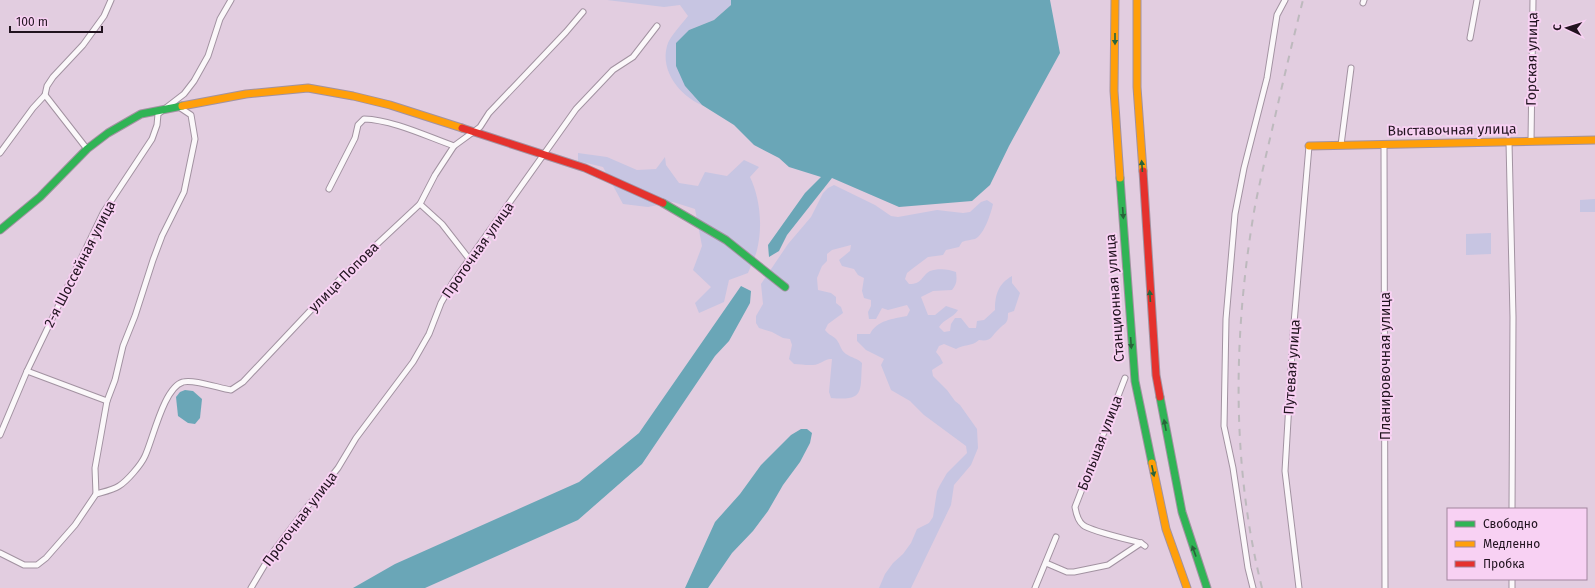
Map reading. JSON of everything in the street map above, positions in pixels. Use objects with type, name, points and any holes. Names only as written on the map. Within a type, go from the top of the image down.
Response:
[{"type":"main road","name":"Станционная улица","points":[[1115,0],[1114,91],[1135,381],[1166,529],[1187,588]]},
{"type":"main road","points":[[1137,0],[1137,87],[1156,375],[1182,512],[1207,588]]},
{"type":"main road","points":[[1,229],[40,197],[87,149],[108,133],[141,114],[246,94],[308,88],[353,96],[390,105],[586,168],[656,199],[726,240],[785,287]]},
{"type":"main road","name":"Выставочная улица","points":[[1309,146],[1595,140]]},
{"type":"street","points":[[0,153],[33,108],[45,95],[47,86],[83,45],[100,22],[111,0]]},
{"type":"street","points":[[163,110],[184,94],[194,81],[208,56],[220,19],[231,0]]},
{"type":"street","points":[[1253,588],[1248,568],[1233,468],[1224,426],[1226,319],[1235,214],[1244,168],[1267,78],[1278,15],[1284,0]]},
{"type":"street","points":[[1470,38],[1477,0]]},
{"type":"street","name":"Горская улица","points":[[1531,142],[1533,0]]},
{"type":"street","name":"улица Попова","points":[[96,494],[119,486],[132,474],[145,457],[151,438],[170,392],[176,385],[192,381],[231,390],[243,382],[343,276],[420,204],[435,176],[454,146],[480,127],[489,113],[583,12]]},
{"type":"street","name":"Проточная улица","points":[[251,588],[270,556],[338,468],[356,438],[413,362],[429,334],[441,303],[453,282],[576,109],[613,70],[633,57],[657,26]]},
{"type":"street","points":[[1342,145],[1351,68]]},
{"type":"street","points":[[45,95],[87,149]]},
{"type":"street","points":[[0,553],[24,564],[37,565],[46,558],[75,525],[96,494],[95,468],[107,401],[115,380],[123,346],[135,316],[153,260],[175,208],[184,192],[195,139],[190,115],[179,107]]},
{"type":"street","name":"2-я Шоссейная улица","points":[[0,435],[27,371],[103,213],[152,138],[157,125],[158,114],[163,110]]},
{"type":"street","points":[[329,189],[355,138],[358,125],[364,119],[374,119],[454,146]]},
{"type":"street","points":[[1509,142],[1513,317],[1512,508]]},
{"type":"street","name":"Планировочная улица","points":[[1384,144],[1385,588]]},
{"type":"street","name":"Путевая улица","points":[[1299,588],[1285,471],[1293,335],[1309,146]]},
{"type":"street","points":[[420,204],[442,224],[470,260]]},
{"type":"street","points":[[27,371],[107,401]]},
{"type":"street","name":"Большая улица","points":[[1046,562],[1067,572],[1074,572],[1108,565],[1143,544],[1101,532],[1083,525],[1076,514],[1075,507],[1125,378]]},
{"type":"street","points":[[1035,588],[1056,537]]},
{"type":"shaded area","points":[[607,0],[731,0],[731,5],[714,20],[689,30],[685,86],[702,105],[686,96],[679,89],[669,73],[666,64],[668,42],[688,16],[680,5],[664,7]]},
{"type":"shaded area","points":[[731,0],[1050,0],[1060,53],[1009,146],[990,185],[972,201],[899,207],[832,178],[787,235],[779,251],[769,257],[768,245],[805,193],[821,177],[789,167],[779,158],[754,145],[734,125],[702,105],[685,86],[676,66],[676,43],[689,30],[714,20],[731,5]]},
{"type":"shaded area","points":[[578,153],[607,157],[637,170],[656,169],[665,157],[666,165],[679,183],[698,186],[705,172],[727,176],[744,160],[759,167],[750,177],[760,212],[760,231],[757,250],[748,273],[729,280],[724,302],[699,313],[695,303],[711,287],[693,270],[702,246],[695,209],[673,202],[648,207],[623,204],[603,167],[578,161]]},
{"type":"shaded area","points":[[834,185],[875,205],[891,216],[898,217],[937,210],[963,213],[970,212],[981,202],[987,200],[993,204],[987,223],[978,237],[962,242],[959,247],[946,250],[943,255],[928,257],[907,273],[905,279],[909,284],[914,284],[927,273],[936,269],[956,272],[956,282],[952,290],[933,291],[921,297],[928,315],[935,315],[946,306],[958,310],[939,327],[944,332],[950,331],[951,324],[955,318],[961,318],[969,328],[976,328],[977,321],[984,320],[995,310],[996,299],[1000,286],[1012,276],[1012,283],[1020,293],[1014,311],[1008,313],[1008,319],[1006,322],[991,338],[979,340],[973,344],[956,349],[944,344],[939,346],[936,352],[943,363],[932,370],[933,376],[960,405],[977,429],[978,448],[971,465],[954,485],[951,505],[911,588],[879,588],[885,574],[911,543],[917,529],[929,523],[933,517],[937,491],[940,485],[947,473],[967,453],[966,446],[924,415],[910,401],[891,390],[881,365],[884,359],[866,350],[857,341],[857,334],[870,334],[873,329],[881,323],[891,319],[907,316],[910,310],[907,305],[888,310],[882,308],[876,319],[869,319],[868,312],[871,306],[871,300],[864,298],[862,291],[864,278],[858,275],[854,269],[842,266],[839,260],[850,251],[851,245],[832,250],[827,254],[827,261],[822,266],[817,278],[818,290],[831,293],[836,297],[836,303],[841,307],[843,313],[828,324],[825,330],[837,340],[844,352],[862,363],[861,381],[858,392],[855,396],[842,399],[831,398],[829,392],[832,359],[814,365],[794,364],[789,359],[792,345],[790,339],[783,338],[772,332],[759,328],[756,323],[756,316],[763,304],[761,284],[788,244],[811,217],[823,193]]},
{"type":"shaded area","points":[[1595,199],[1595,212],[1580,212],[1580,200]]},
{"type":"shaded area","points":[[1491,233],[1491,254],[1466,255],[1466,234]]},
{"type":"shaded area","points":[[741,286],[751,291],[750,303],[729,341],[715,356],[642,464],[578,520],[425,588],[353,588],[395,564],[579,482],[639,433]]},
{"type":"shaded area","points":[[185,390],[193,391],[202,399],[200,418],[195,424],[188,423],[178,416],[176,397],[180,392]]},
{"type":"shaded area","points":[[801,429],[807,429],[812,433],[810,443],[800,462],[783,485],[768,511],[753,531],[732,553],[708,588],[685,588],[715,522],[740,494],[761,465],[791,435]]},
{"type":"railway","points":[[1262,588],[1252,541],[1240,446],[1239,350],[1242,301],[1255,206],[1303,0]]},
{"type":"traffic: fast","points":[[0,230],[40,197],[87,149],[108,133],[141,114],[182,106]]},
{"type":"traffic: fast","points":[[1120,178],[1135,381],[1152,463]]},
{"type":"traffic: fast","points":[[663,203],[726,240],[785,287]]},
{"type":"traffic: fast","points":[[1160,397],[1182,512],[1207,588]]},
{"type":"traffic: slow","points":[[1115,0],[1114,91],[1120,178]]},
{"type":"traffic: slow","points":[[1137,0],[1137,87],[1143,171]]},
{"type":"traffic: slow","points":[[182,106],[246,94],[308,88],[353,96],[390,105],[462,128]]},
{"type":"traffic: slow","points":[[1309,146],[1595,140]]},
{"type":"traffic: slow","points":[[1152,463],[1166,529],[1187,588]]},
{"type":"traffic: jam","points":[[462,128],[585,168],[663,203]]},
{"type":"traffic: jam","points":[[1143,171],[1156,375],[1160,397]]}]
